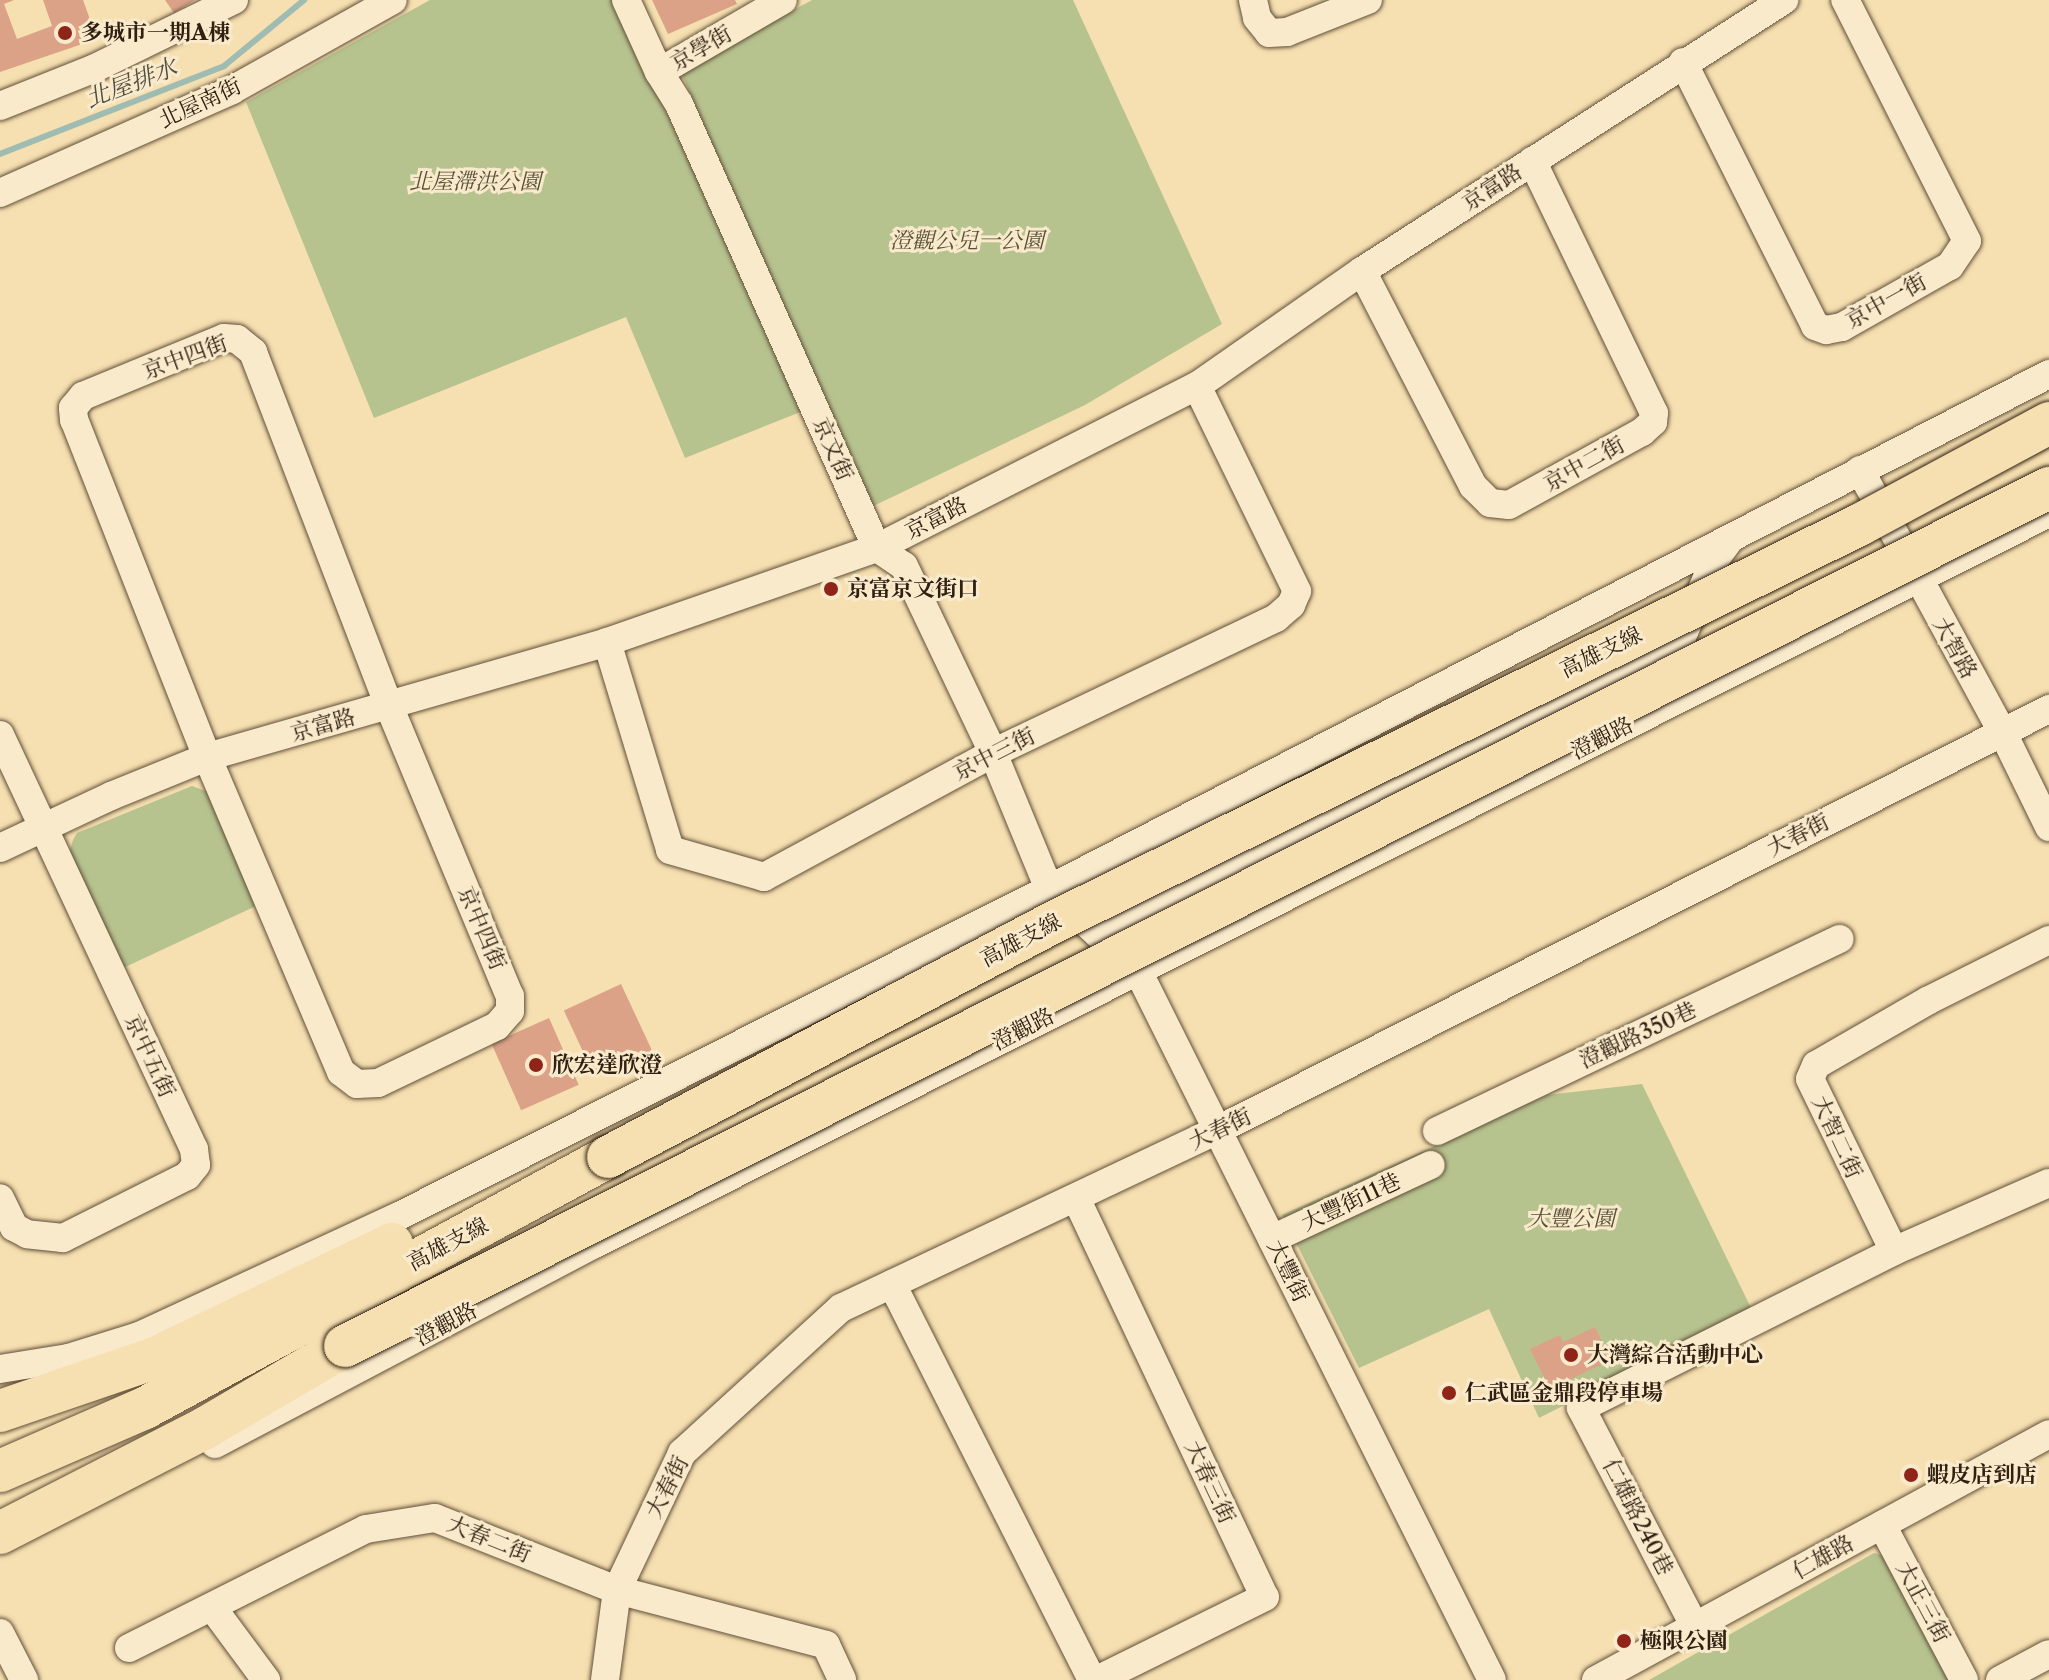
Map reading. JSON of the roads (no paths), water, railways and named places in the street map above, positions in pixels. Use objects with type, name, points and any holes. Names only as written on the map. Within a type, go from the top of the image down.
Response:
[{"type":"highway","name":"高雄支線","points":[[0,1471],[145,1408],[608,1157],[1054,922],[1859,525],[2049,423]]},
{"type":"highway","name":"高雄支線","points":[[0,1506],[345,1346],[2049,488]]},
{"type":"highway","points":[[0,1411],[19,1401],[155,1358],[548,1170],[608,1157]]},
{"type":"highway","points":[[0,1533],[205,1428],[345,1346]]},
{"type":"street","points":[[0,106],[93,69],[234,0]]},
{"type":"street","name":"北屋南街","points":[[0,193],[232,90],[393,0]]},
{"type":"street","name":"京文街","points":[[626,0],[659,72],[679,104],[877,548],[904,566],[993,753],[1049,889]]},
{"type":"street","name":"京學街","points":[[659,72],[783,0]]},
{"type":"street","points":[[1253,0],[1257,18],[1269,33],[1287,32],[1368,0]]},
{"type":"street","name":"京富路","points":[[0,848],[111,796],[207,757],[607,642],[877,548],[1197,386],[1362,271],[1683,62],[1784,0]]},
{"type":"street","name":"京中一街","points":[[1683,62],[1815,326],[1826,330],[1842,327],[1950,266],[1967,241],[1845,0]]},
{"type":"street","name":"京中二街","points":[[1362,271],[1473,486],[1490,503],[1509,505],[1642,432],[1653,422],[1654,413],[1532,161]]},
{"type":"street","name":"京中四街","points":[[224,338],[237,339],[253,352],[389,706],[510,996],[510,1011],[497,1026],[378,1083],[357,1084],[341,1072],[207,757],[74,420],[73,408],[83,396],[224,338]]},
{"type":"street","points":[[0,1369],[68,1358],[139,1336],[399,1216],[1049,889],[2049,374]]},
{"type":"street","name":"京中三街","points":[[607,642],[670,850],[764,877],[993,753],[1276,618],[1291,605],[1297,591],[1197,386]]},
{"type":"street","name":"大智路","points":[[1860,470],[1917,580],[2002,731],[2049,827]]},
{"type":"street","name":"澄觀路","points":[[0,1552],[354,1373],[595,1244],[2049,513]]},
{"type":"street","points":[[1098,934],[1664,651],[1682,637],[1714,561],[1733,536]]},
{"type":"street","name":"大春街","points":[[605,1680],[617,1590],[682,1453],[841,1308],[1218,1130],[2049,709]]},
{"type":"street","name":"京中五街","points":[[0,735],[194,1149],[196,1165],[187,1176],[63,1238],[27,1234],[14,1227],[0,1198]]},
{"type":"street","name":"大豐街","points":[[1049,889],[1138,971],[1492,1680]]},
{"type":"street","name":"澄觀路350巷","points":[[1437,1131],[1840,939]]},
{"type":"street","name":"大智二街","points":[[1894,1251],[1852,1171],[1810,1079],[1810,1072],[1929,1000],[2049,940]]},
{"type":"street","name":"大豐街11巷","points":[[1272,1239],[1431,1165]]},
{"type":"street","points":[[1894,1251],[2049,1183]]},
{"type":"street","name":"大春三街","points":[[892,1284],[1095,1680],[1265,1597],[1076,1198]]},
{"type":"street","name":"仁雄路240巷","points":[[1695,1627],[1581,1408],[1894,1251]]},
{"type":"street","name":"仁雄路","points":[[1596,1680],[2049,1434]]},
{"type":"street","name":"大春二街","points":[[129,1648],[366,1529],[435,1518],[617,1590],[826,1645],[842,1680]]},
{"type":"street","name":"大正三街","points":[[1882,1525],[1964,1680]]},
{"type":"street","points":[[212,1607],[266,1680]]},
{"type":"street","points":[[0,1633],[24,1680]]},
{"type":"street","points":[[2000,1680],[2049,1654]]},
{"type":"waterway","name":"北屋排水","points":[[0,154],[224,66],[304,0]]},
{"type":"place","name":"多城市一期A棟","points":[[65,33]]},
{"type":"place","name":"京富京文街口","points":[[831,589]]},
{"type":"place","name":"欣宏達欣澄","points":[[536,1065]]},
{"type":"place","name":"大灣綜合活動中心","points":[[1571,1355]]},
{"type":"place","name":"仁武區金鼎段停車場","points":[[1449,1393]]},
{"type":"place","name":"蝦皮店到店","points":[[1911,1475]]},
{"type":"place","name":"極限公園","points":[[1624,1641]]},
{"type":"park label","name":"北屋滯洪公園","points":[[475,182]]},
{"type":"park label","name":"澄觀公兒一公園","points":[[967,241]]},
{"type":"park label","name":"大豐公園","points":[[1571,1219]]}]
